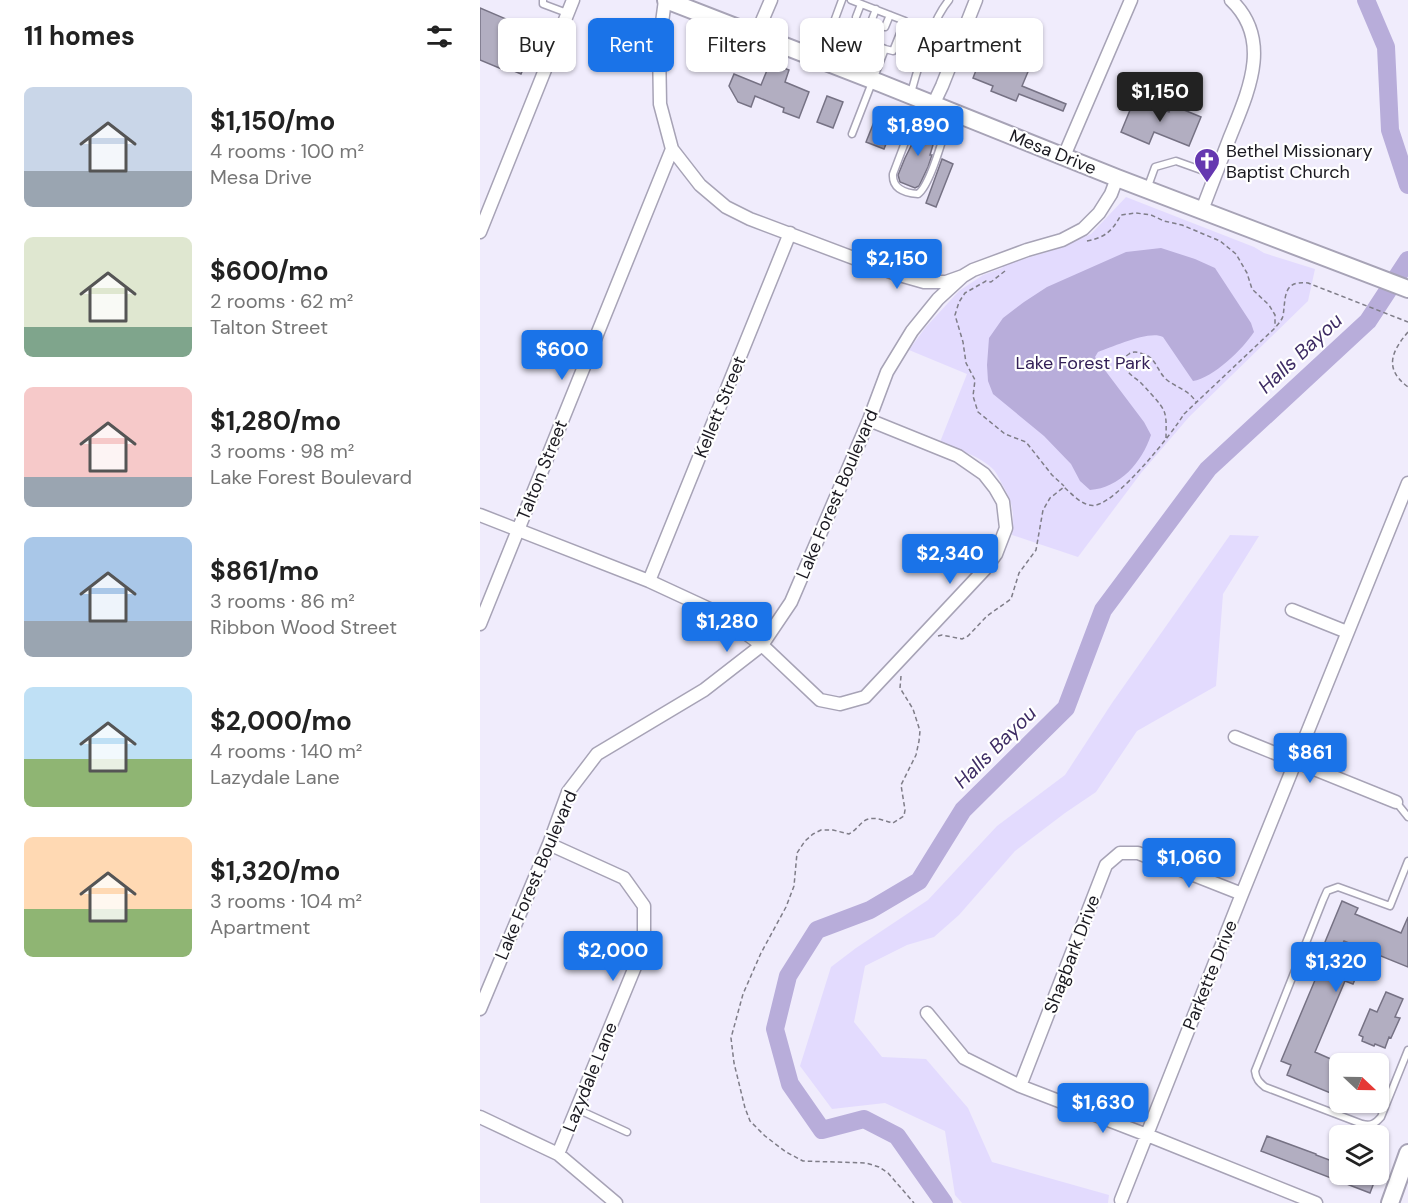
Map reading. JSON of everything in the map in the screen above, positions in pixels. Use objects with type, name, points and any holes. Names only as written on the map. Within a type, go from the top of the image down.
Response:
[{"type":"main road","name":"Mesa Drive","points":[[665,0],[712,18]]},
{"type":"main road","name":"Mesa Drive","points":[[851,72],[1117,178],[1408,289]]},
{"type":"main road","points":[[1390,1203],[1408,1153]]},
{"type":"street","points":[[480,232],[573,0]]},
{"type":"street","points":[[665,0],[659,45],[660,104],[672,148],[700,184],[726,207],[750,219],[896,274],[924,282],[946,282],[1028,250],[1062,240],[1083,229],[1099,213],[1111,194],[1117,178]]},
{"type":"street","points":[[763,18],[771,0]]},
{"type":"street","points":[[922,100],[942,86],[976,0]]},
{"type":"street","points":[[1064,156],[1131,0]]},
{"type":"street","points":[[1202,210],[1247,93],[1254,60],[1253,39],[1248,20],[1231,0]]},
{"type":"street","name":"Talton Street","points":[[480,624],[672,148]]},
{"type":"street","name":"Kellett Street","points":[[649,580],[790,233]]},
{"type":"street","name":"Lake Forest Boulevard","points":[[480,1010],[549,844],[568,792],[597,754],[704,690],[762,645],[791,602],[869,420],[887,372],[912,331],[938,300],[963,276]]},
{"type":"street","points":[[480,515],[649,580],[717,612],[762,645],[820,700],[840,704],[865,697],[986,569],[996,554],[1006,528],[1003,502],[984,474],[958,456],[869,420]]},
{"type":"street","name":"Parkette Drive","points":[[1121,1200],[1408,483]]},
{"type":"street","points":[[1292,610],[1347,632]]},
{"type":"street","points":[[1236,737],[1396,802]]},
{"type":"street","name":"Lazydale Lane","points":[[549,844],[624,878],[644,906],[644,945],[558,1154]]},
{"type":"street","name":"Shagbark Drive","points":[[1020,1086],[1106,865],[1120,853],[1138,853],[1242,894]]},
{"type":"street","points":[[927,1012],[964,1058],[1020,1086],[1316,1203]]},
{"type":"street","points":[[480,1117],[558,1154],[616,1203]]},
{"type":"lane","points":[[543,0],[543,4],[568,14]]},
{"type":"lane","points":[[835,18],[842,0]]},
{"type":"lane","points":[[850,0],[905,21],[893,51],[885,49],[852,134]]},
{"type":"lane","points":[[949,0],[941,9],[920,64],[922,100],[893,174],[894,185],[898,188],[913,194],[918,194],[924,188],[951,112]]},
{"type":"lane","points":[[856,17],[861,4]]},
{"type":"lane","points":[[873,18],[876,9]]},
{"type":"lane","points":[[885,27],[890,15]]},
{"type":"lane","points":[[1147,189],[1155,167],[1176,161],[1215,175]]},
{"type":"lane","points":[[1396,802],[1408,817]]},
{"type":"lane","points":[[1408,861],[1390,906],[1338,887],[1327,891],[1255,1071],[1255,1076],[1258,1082],[1265,1087],[1370,1125],[1381,1117],[1408,1050]]},
{"type":"lane","points":[[577,1110],[627,1132]]},
{"type":"path","points":[[1082,242],[1097,239],[1113,229],[1121,215],[1136,213],[1151,215],[1220,240],[1236,254],[1247,273],[1252,290],[1269,305],[1275,315],[1275,328]]},
{"type":"path","points":[[1006,268],[1004,273],[992,282],[986,281],[964,293],[955,315],[966,363],[975,380],[973,396],[978,412],[1005,434],[1026,442],[1064,487],[1084,503],[1096,505],[1115,495],[1149,460],[1184,414],[1275,328],[1282,318],[1286,293],[1291,285],[1300,282],[1308,284],[1408,322]]},
{"type":"path","points":[[1408,332],[1397,344],[1392,364],[1398,380],[1408,387]]},
{"type":"path","points":[[1166,439],[1164,410],[1126,370],[1124,362],[1126,357],[1131,352],[1148,355],[1165,379],[1185,390],[1193,396],[1196,402]]},
{"type":"path","points":[[936,636],[962,639],[968,636],[987,616],[1011,600],[1019,573],[1036,550],[1043,510],[1050,498],[1064,487]]},
{"type":"path","points":[[902,674],[900,688],[914,709],[920,731],[916,755],[901,785],[904,816],[893,823],[872,818],[862,822],[849,834],[821,830],[805,841],[797,853],[794,886],[743,994],[731,1038],[734,1063],[750,1121],[765,1136],[786,1152],[803,1161],[866,1163],[879,1167],[888,1173],[914,1203]]},
{"type":"green space","name":"Lake Forest Park","points":[[1126,197],[1264,253],[1315,269],[1308,301],[1189,417],[1141,473],[1078,557],[1012,535],[1011,505],[994,470],[976,457],[940,442],[967,374],[909,350],[925,328],[959,291],[983,275],[1002,268],[1004,265],[1057,249],[1091,234]]},
{"type":"green space","points":[[1230,535],[1259,536],[1223,594],[1216,686],[1137,731],[1096,792],[1015,851],[959,915],[934,937],[907,945],[865,966],[854,1022],[882,1057],[926,1059],[968,1108],[992,1162],[1109,1195],[1108,1203],[962,1203],[955,1195],[945,1131],[885,1103],[832,1109],[800,1066],[831,967],[928,900],[997,826],[1065,775],[1112,703]]},
{"type":"shaded area","points":[[1161,248],[1215,268],[1251,323],[1254,332],[1227,362],[1201,379],[1193,381],[1163,337],[1157,335],[1140,337],[1098,352],[1095,357],[1144,422],[1151,435],[1142,455],[1128,472],[1111,484],[1090,490],[1080,481],[1071,464],[1044,436],[993,394],[988,381],[989,338],[1003,318],[1047,287],[1126,252]]},
{"type":"building","points":[[480,8],[504,18],[498,18],[498,68],[480,60]]},
{"type":"building","points":[[789,70],[785,82],[809,92],[799,118],[783,112],[784,108],[755,96],[751,107],[738,102],[729,86],[734,74],[761,85],[766,72],[788,72]]},
{"type":"building","points":[[975,72],[1028,72],[1022,86],[1066,104],[1063,111],[1019,94],[1016,101],[991,91],[993,86],[973,78]]},
{"type":"building","points":[[827,96],[843,102],[833,128],[817,122]]},
{"type":"building","points":[[1135,98],[1169,112],[1172,105],[1201,117],[1189,146],[1154,132],[1149,144],[1121,132]]},
{"type":"building","points":[[874,122],[892,129],[884,149],[866,142]]},
{"type":"building","points":[[923,122],[938,128],[928,167],[919,186],[915,188],[900,182],[898,175]]},
{"type":"building","points":[[942,159],[953,164],[936,207],[926,203]]},
{"type":"building","points":[[1342,901],[1358,908],[1355,914],[1401,933],[1408,917],[1408,967],[1344,941],[1335,960],[1359,970],[1353,984],[1345,981],[1315,1052],[1329,1058],[1329,1092],[1287,1075],[1291,1065],[1281,1061],[1318,973],[1311,970],[1318,953],[1320,954]]},
{"type":"building","points":[[1386,992],[1403,999],[1395,1017],[1400,1018],[1385,1048],[1362,1041],[1363,1037],[1359,1035],[1370,1009],[1377,1012]]},
{"type":"building","points":[[1267,1136],[1316,1154],[1329,1160],[1329,1177],[1261,1151]]},
{"type":"building","points":[[1349,1185],[1373,1185],[1370,1193]]},
{"type":"waterway","name":"Halls Bayou","points":[[1366,0],[1386,47],[1390,130],[1408,185]]},
{"type":"waterway","name":"Halls Bayou","points":[[944,1203],[897,1136],[864,1119],[822,1130],[790,1084],[775,1029],[788,976],[817,930],[870,910],[919,881],[963,810],[1066,708],[1103,610],[1208,469],[1368,321],[1408,260]]},
{"type":"place","name":"Bethel Missionary Baptist Church","points":[[1207,184]]}]
